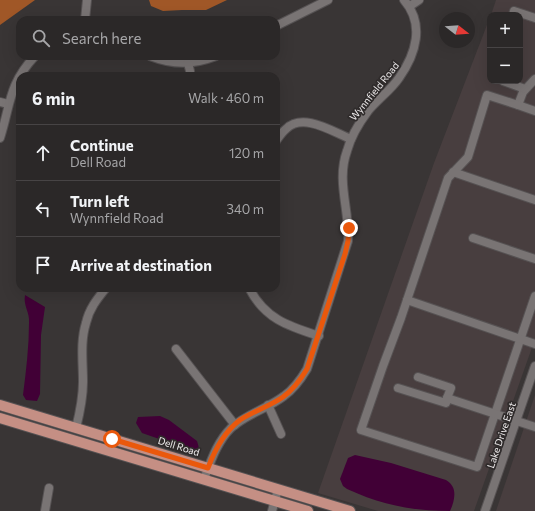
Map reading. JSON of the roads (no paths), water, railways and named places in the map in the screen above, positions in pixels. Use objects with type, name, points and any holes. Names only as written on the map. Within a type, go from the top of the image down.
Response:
[{"type":"main road","name":"Dell Road","points":[[0,405],[350,511]]},
{"type":"main road","points":[[0,418],[308,511]]},
{"type":"street","points":[[85,16],[87,0]]},
{"type":"street","points":[[280,24],[328,0]]},
{"type":"street","points":[[407,3],[420,0]]},
{"type":"street","name":"Wynnfield Road","points":[[204,479],[215,451],[222,439],[235,425],[252,413],[283,397],[301,380],[307,369],[319,336],[348,241],[349,228],[342,184],[346,152],[359,123],[368,110],[399,78],[408,64],[415,48],[417,38],[416,22],[407,3]]},
{"type":"street","points":[[523,14],[535,18]]},
{"type":"street","points":[[22,72],[32,60]]},
{"type":"street","points":[[160,60],[175,63],[188,63],[203,60]]},
{"type":"street","points":[[188,63],[189,72]]},
{"type":"street","points":[[518,105],[523,92],[535,79]]},
{"type":"street","points":[[0,138],[4,103],[16,81]]},
{"type":"street","points":[[511,84],[525,89]]},
{"type":"street","points":[[535,111],[487,95],[468,157],[448,178],[362,430],[477,467],[535,296]]},
{"type":"street","points":[[280,136],[285,129],[299,121],[312,123],[351,139]]},
{"type":"street","points":[[453,172],[535,200]]},
{"type":"street","points":[[473,238],[535,259]]},
{"type":"street","points":[[76,428],[82,396],[83,335],[91,309],[103,292]]},
{"type":"street","points":[[252,292],[264,310],[273,317],[293,328],[319,336]]},
{"type":"street","points":[[407,300],[535,344]]},
{"type":"street","points":[[176,349],[235,425]]},
{"type":"street","name":"Lake Drive East","points":[[485,511],[535,366]]},
{"type":"street","points":[[398,388],[446,402],[451,388],[418,377]]},
{"type":"street","points":[[448,398],[535,427]]},
{"type":"street","points":[[268,405],[281,434]]},
{"type":"street","points":[[45,511],[49,488]]},
{"type":"street","points":[[272,511],[278,490]]}]
